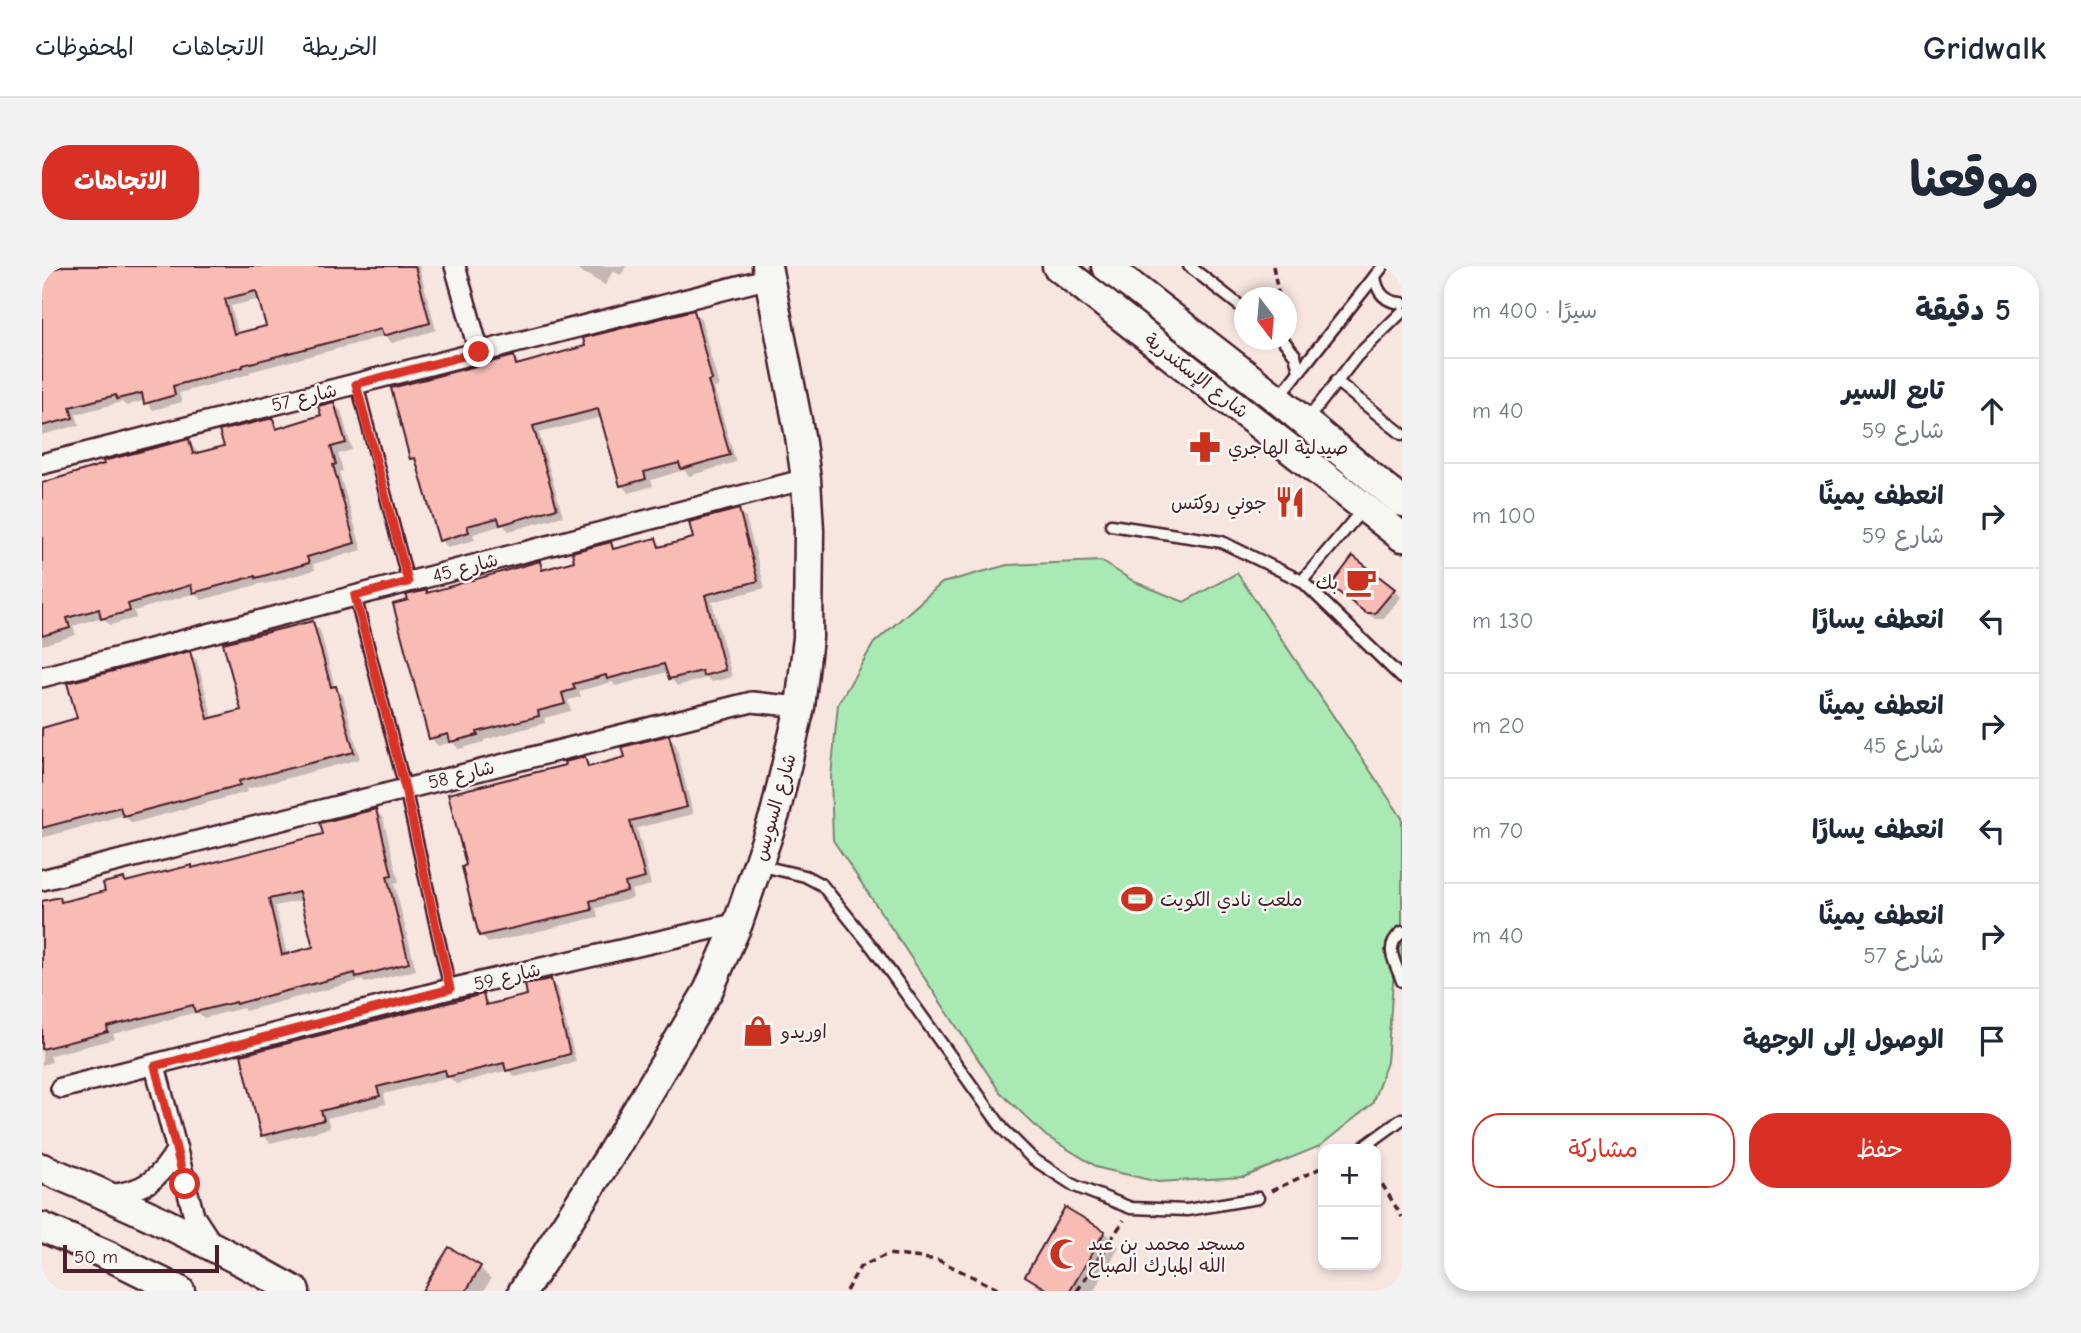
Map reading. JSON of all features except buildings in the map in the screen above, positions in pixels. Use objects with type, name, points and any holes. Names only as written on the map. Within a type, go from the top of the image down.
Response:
[{"type":"street","points":[[455,266],[479,352]]},
{"type":"street","name":"شارع الإسكندرية","points":[[1057,266],[1259,423],[1297,435],[1402,502]]},
{"type":"street","name":"شارع الإسكندرية","points":[[1106,266],[1277,399],[1297,435],[1366,507],[1402,537]]},
{"type":"street","name":"شارع 57","points":[[42,464],[479,352],[768,272]]},
{"type":"street","name":"شارع السويس","points":[[523,1291],[608,1159],[701,1003],[738,922],[775,814],[800,707],[808,638],[809,530],[806,479],[768,272]]},
{"type":"street","points":[[1259,423],[1277,399]]},
{"type":"street","name":"شارع 45","points":[[42,677],[806,479]]},
{"type":"street","name":"شارع 58","points":[[42,880],[752,702],[800,707]]},
{"type":"street","name":"شارع 59","points":[[61,1088],[450,989],[738,922]]},
{"type":"street","points":[[155,1066],[194,1216],[214,1245]]},
{"type":"street","points":[[109,1195],[131,1192],[150,1183],[166,1168],[177,1149]]},
{"type":"street","points":[[42,1168],[109,1195],[214,1245],[295,1291]]},
{"type":"street","points":[[42,1227],[109,1255],[180,1291]]},
{"type":"lane","points":[[1189,266],[1234,301]]},
{"type":"lane","points":[[1277,399],[1383,266]]},
{"type":"lane","points":[[1375,276],[1381,295],[1389,301],[1402,303]]},
{"type":"lane","points":[[1297,435],[1357,356],[1402,312]]},
{"type":"lane","points":[[1291,350],[1299,371]]},
{"type":"lane","points":[[1336,382],[1402,434]]},
{"type":"lane","points":[[356,384],[408,582]]},
{"type":"lane","points":[[1302,581],[1366,507]]},
{"type":"lane","points":[[1111,525],[1222,542],[1302,581],[1402,678]]},
{"type":"lane","points":[[355,596],[405,788],[450,989]]},
{"type":"lane","points":[[758,865],[805,876],[822,885],[873,948],[1003,1129],[1033,1159],[1075,1186],[1131,1209],[1187,1210],[1258,1198]]},
{"type":"lane","points":[[1402,932],[1394,939],[1390,949],[1402,981]]},
{"type":"lane","points":[[1368,1144],[1402,1119]]},
{"type":"path","points":[[1273,266],[1277,287]]},
{"type":"path","points":[[1258,1198],[1318,1169]]},
{"type":"path","points":[[1381,1182],[1402,1217]]},
{"type":"path","points":[[1077,1291],[1131,1209]]},
{"type":"path","points":[[846,1291],[860,1267],[888,1254],[938,1260],[1002,1291]]},
{"type":"green space","name":"ملعب نادي الكويت","points":[[1101,561],[1135,582],[1184,602],[1237,573],[1402,818],[1402,958],[1394,969],[1387,1062],[1372,1104],[1322,1144],[1318,1144],[1318,1147],[1244,1177],[1158,1182],[1099,1168],[1046,1136],[1000,1092],[833,840],[831,777],[838,704],[874,643],[942,583],[1007,565]]},
{"type":"place","name":"صيدلية الهاجري","points":[[1205,447]]},
{"type":"place","name":"جوني روكتس","points":[[1290,502]]},
{"type":"place","name":"بك","points":[[1361,582]]},
{"type":"place","name":"ملعب نادي الكويت","points":[[1137,899]]},
{"type":"place","name":"اوريدو","points":[[758,1031]]},
{"type":"place","name":"مسجد محمد بن عبد الله المبارك الصباح","points":[[1065,1254]]},
{"type":"route","points":[[185,1184],[155,1066],[450,989],[405,788],[355,596],[408,582],[356,384],[479,352]]}]
